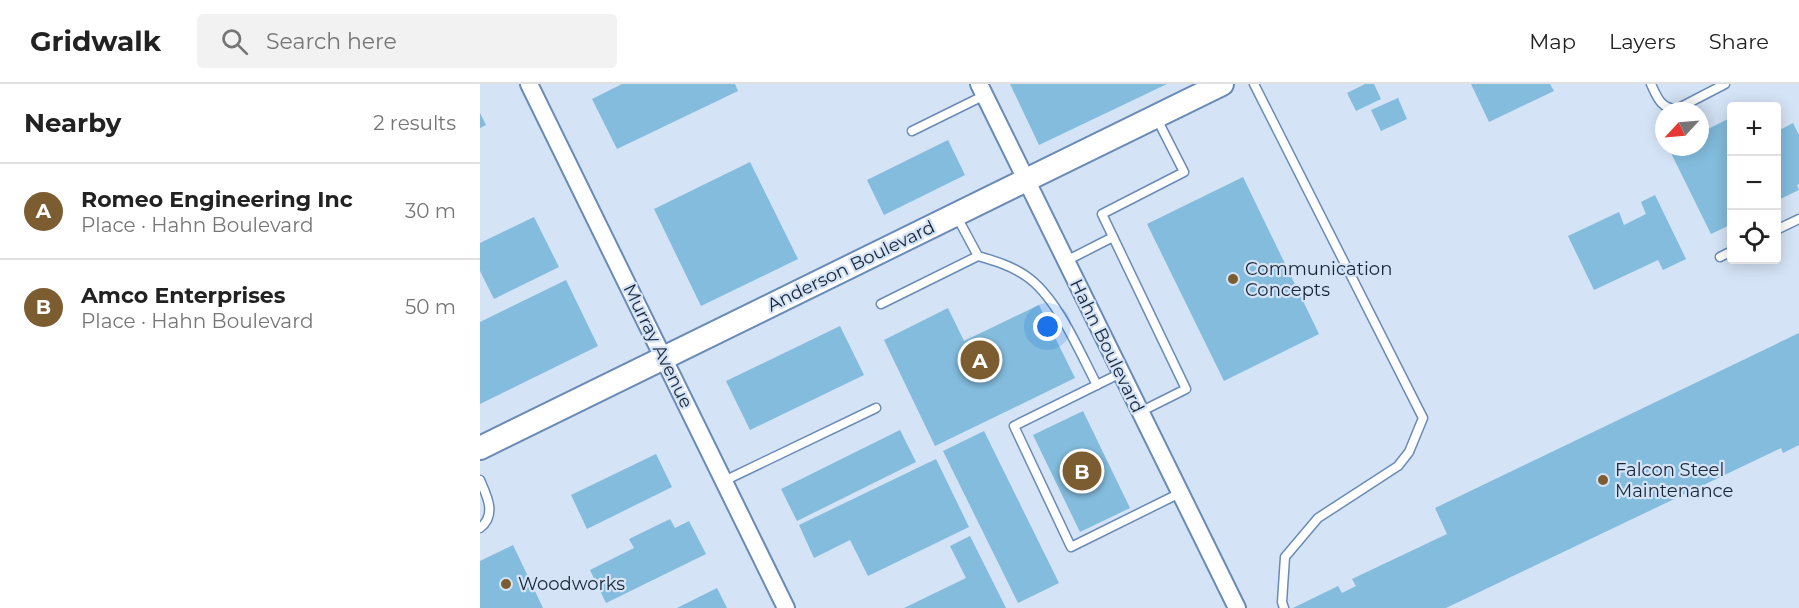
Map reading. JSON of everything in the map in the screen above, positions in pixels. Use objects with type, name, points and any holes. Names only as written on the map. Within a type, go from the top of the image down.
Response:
[{"type":"street","name":"Murray Avenue","points":[[529,84],[786,608]]},
{"type":"street","name":"Anderson Boulevard","points":[[480,448],[1222,84]]},
{"type":"street","name":"Hahn Boulevard","points":[[982,89],[1237,608]]},
{"type":"lane","points":[[1254,84],[1423,418],[1409,452],[1398,466],[1318,518],[1285,557],[1282,602],[1284,608]]},
{"type":"lane","points":[[1651,84],[1662,104],[1668,109],[1677,109],[1725,84]]},
{"type":"lane","points":[[912,130],[982,89]]},
{"type":"lane","points":[[1140,412],[1186,389],[1102,214],[1184,172],[1156,117]]},
{"type":"lane","points":[[955,214],[978,256]]},
{"type":"lane","points":[[1781,228],[1799,219]]},
{"type":"lane","points":[[1065,261],[1113,237]]},
{"type":"lane","points":[[1720,257],[1727,253]]},
{"type":"lane","points":[[880,304],[978,256],[1000,262],[1026,275],[1049,296],[1097,385]]},
{"type":"lane","points":[[1121,373],[1014,426],[1071,548],[1180,493]]},
{"type":"lane","points":[[724,481],[876,408]]},
{"type":"lane","points":[[480,480],[489,501],[489,514],[487,523],[480,528]]},
{"type":"building","points":[[622,84],[735,84],[738,91],[617,149],[592,99]]},
{"type":"building","points":[[1010,84],[1167,84],[1039,145]]},
{"type":"building","points":[[1365,84],[1374,84],[1381,99],[1356,111],[1347,93]]},
{"type":"building","points":[[1471,84],[1550,84],[1554,91],[1489,122]]},
{"type":"building","points":[[1398,98],[1407,119],[1381,131],[1371,110]]},
{"type":"building","points":[[480,113],[486,125],[480,128]]},
{"type":"building","points":[[1727,120],[1727,226],[1711,234],[1672,156],[1709,156],[1709,128]]},
{"type":"building","points":[[1793,123],[1799,135],[1799,184],[1797,185],[1799,190],[1781,199],[1781,156],[1781,129]]},
{"type":"building","points":[[948,140],[965,175],[884,215],[867,180]]},
{"type":"building","points":[[750,162],[798,259],[701,306],[654,209]]},
{"type":"building","name":"Communication Concepts","points":[[1243,177],[1319,334],[1224,381],[1147,224]]},
{"type":"building","points":[[1655,195],[1686,259],[1663,270],[1658,260],[1594,290],[1568,236],[1619,212],[1624,225],[1646,214],[1641,202]]},
{"type":"building","points":[[534,217],[559,267],[494,299],[480,271],[480,243]]},
{"type":"building","points":[[566,280],[598,346],[480,404],[480,322]]},
{"type":"building","points":[[1039,305],[1075,378],[935,446],[884,340],[948,308],[964,341]]},
{"type":"building","points":[[840,326],[864,375],[750,430],[726,381]]},
{"type":"building","name":"Falcon Steel Maintenance","points":[[1799,333],[1799,445],[1783,453],[1781,448],[1446,608],[1293,608],[1338,586],[1342,593],[1356,586],[1352,579],[1447,534],[1435,508]]},
{"type":"building","points":[[1083,411],[1130,508],[1080,532],[1033,435]]},
{"type":"building","points":[[900,430],[916,462],[797,521],[781,489]]},
{"type":"building","points":[[984,431],[1059,583],[1018,603],[943,451]]},
{"type":"building","points":[[656,454],[672,487],[587,529],[571,495]]},
{"type":"building","points":[[936,459],[969,527],[868,576],[850,540],[814,558],[799,525]]},
{"type":"building","points":[[670,519],[675,528],[689,521],[706,554],[606,603],[590,570],[634,548],[629,539]]},
{"type":"building","points":[[970,536],[1006,608],[904,608],[966,578],[950,546]]},
{"type":"building","name":"Woodworks","points":[[513,545],[543,608],[480,608],[480,561]]},
{"type":"building","points":[[717,588],[727,608],[677,608]]},
{"type":"place","name":"Communication Concepts","points":[[1233,279]]},
{"type":"place","name":"Romeo Engineering Inc","points":[[980,360]]},
{"type":"place","name":"Amco Enterprises","points":[[1082,471]]},
{"type":"place","name":"Falcon Steel Maintenance","points":[[1603,480]]},
{"type":"place","name":"Woodworks","points":[[506,584]]}]
